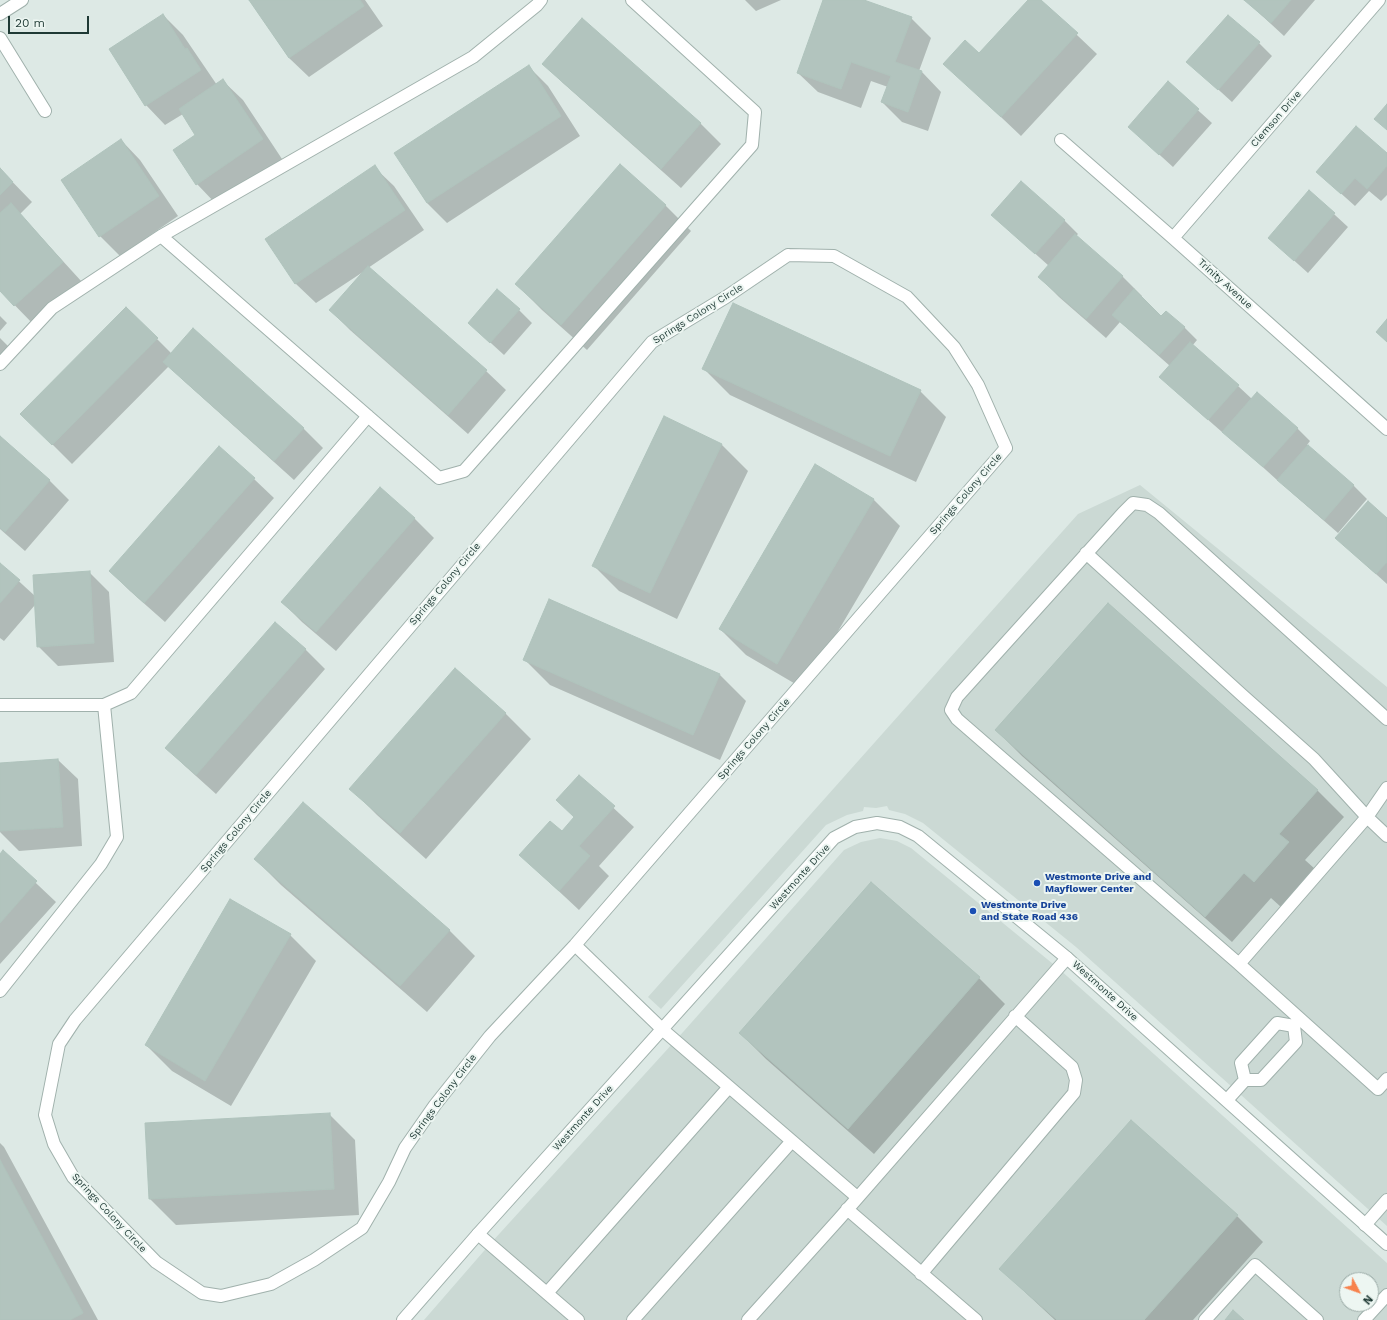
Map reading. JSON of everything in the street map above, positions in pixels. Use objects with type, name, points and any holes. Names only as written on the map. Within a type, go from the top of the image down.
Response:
[{"type":"street","points":[[0,14],[22,0]]},
{"type":"street","points":[[0,364],[52,308],[162,236],[473,57],[537,5],[541,0]]},
{"type":"street","points":[[162,236],[439,478],[464,471],[752,145],[754,112],[632,0]]},
{"type":"street","name":"Clemson Drive","points":[[1173,238],[1379,0]]},
{"type":"street","points":[[0,38],[45,111]]},
{"type":"street","name":"Trinity Avenue","points":[[1061,140],[1387,429]]},
{"type":"street","name":"Springs Colony Circle","points":[[788,255],[834,256],[907,297],[954,347],[978,385],[1006,448],[575,946],[490,1036],[435,1105],[405,1148],[389,1182],[362,1228],[314,1260],[271,1284],[222,1296],[202,1293],[156,1262],[73,1177],[54,1144],[45,1115],[59,1044],[75,1020],[652,342],[726,297],[788,255]]},
{"type":"street","points":[[0,705],[104,705],[131,693],[368,416]]},
{"type":"street","points":[[1387,719],[1159,513],[1147,505],[1133,504],[1086,553],[957,697],[952,710],[957,719],[1239,964],[1298,1023],[1378,1089],[1387,1079]]},
{"type":"street","points":[[1086,553],[1314,759],[1367,817],[1387,836]]},
{"type":"street","points":[[0,991],[101,864],[117,837],[104,705]]},
{"type":"street","points":[[1239,964],[1367,817],[1387,788]]},
{"type":"street","name":"Westmonte Drive","points":[[403,1320],[478,1234],[834,838],[855,828],[878,823],[900,827],[918,836],[1068,958],[1387,1244]]},
{"type":"street","points":[[575,946],[663,1030],[857,1197]]},
{"type":"street","points":[[748,1320],[1015,1016],[1068,958]]},
{"type":"street","points":[[921,1274],[1074,1093],[1076,1080],[1072,1067],[1015,1016]]},
{"type":"street","points":[[1245,1080],[1241,1063],[1277,1023],[1298,1023]]},
{"type":"street","points":[[1227,1100],[1245,1080],[1261,1080],[1296,1042],[1298,1023]]},
{"type":"street","points":[[547,1293],[730,1087]]},
{"type":"street","points":[[633,1320],[792,1141]]},
{"type":"street","points":[[1365,1225],[1387,1200]]},
{"type":"street","points":[[847,1209],[976,1320]]},
{"type":"street","points":[[478,1234],[578,1320]]},
{"type":"street","points":[[1205,1320],[1255,1265],[1317,1320]]},
{"type":"street","points":[[1364,1320],[1387,1296]]},
{"type":"shaded area","points":[[1140,485],[1387,687],[1387,1226],[1076,947],[923,823],[905,814],[889,810],[887,806],[876,808],[864,807],[863,811],[847,815],[826,825],[661,1009],[648,997],[1078,514]]},
{"type":"shaded area","points":[[880,838],[897,841],[911,848],[1058,968],[1387,1263],[1387,1320],[424,1320],[490,1244],[684,1031],[844,850],[861,842]]},
{"type":"building","points":[[249,0],[360,0],[364,6],[289,58]]},
{"type":"building","points":[[823,0],[864,0],[912,17],[895,62],[922,71],[908,112],[881,102],[891,76],[851,62],[841,89],[797,73]]},
{"type":"building","points":[[1028,0],[1041,0],[1078,33],[1001,117],[943,64],[965,40],[979,53]]},
{"type":"building","points":[[1244,0],[1291,0],[1271,23]]},
{"type":"building","points":[[163,14],[185,49],[187,48],[201,70],[145,106],[109,49]]},
{"type":"building","points":[[1228,15],[1260,42],[1218,90],[1186,62]]},
{"type":"building","points":[[582,18],[701,123],[661,169],[542,64]]},
{"type":"building","points":[[529,65],[561,116],[427,203],[394,153]]},
{"type":"building","points":[[223,79],[263,139],[196,185],[173,150],[195,135],[179,109]]},
{"type":"building","points":[[1168,81],[1199,109],[1159,155],[1128,127]]},
{"type":"building","points":[[1387,104],[1387,130],[1374,119]]},
{"type":"building","points":[[1356,126],[1387,153],[1387,166],[1367,189],[1355,178],[1341,194],[1316,172]]},
{"type":"building","points":[[121,139],[159,196],[99,237],[61,180]]},
{"type":"building","points":[[620,164],[666,205],[561,325],[515,284]]},
{"type":"building","points":[[375,165],[405,210],[295,284],[265,239]]},
{"type":"building","points":[[0,168],[13,182],[0,195]]},
{"type":"building","points":[[1021,181],[1065,220],[1035,254],[991,215]]},
{"type":"building","points":[[1309,190],[1335,213],[1294,261],[1268,238]]},
{"type":"building","points":[[11,203],[63,262],[14,306],[0,291],[0,213]]},
{"type":"building","points":[[1075,234],[1123,276],[1086,319],[1038,277]]},
{"type":"building","points":[[368,266],[487,370],[448,415],[329,310]]},
{"type":"building","points":[[497,289],[520,309],[490,343],[468,323]]},
{"type":"building","points":[[1134,289],[1161,316],[1166,311],[1185,327],[1159,355],[1112,315]]},
{"type":"building","points":[[733,303],[921,390],[890,456],[702,369]]},
{"type":"building","points":[[126,307],[158,338],[52,445],[20,414]]},
{"type":"building","points":[[1387,319],[1387,342],[1376,332]]},
{"type":"building","points":[[193,328],[304,428],[274,461],[163,362]]},
{"type":"building","points":[[1190,342],[1239,385],[1208,420],[1159,377]]},
{"type":"building","points":[[1257,392],[1298,428],[1263,467],[1222,432]]},
{"type":"building","points":[[664,416],[722,444],[650,593],[592,566]]},
{"type":"building","points":[[0,436],[50,480],[5,532],[0,528]]},
{"type":"building","points":[[1308,445],[1354,485],[1324,520],[1277,480]]},
{"type":"building","points":[[219,446],[255,478],[144,603],[109,571]]},
{"type":"building","points":[[815,464],[874,499],[777,664],[719,629]]},
{"type":"building","points":[[380,487],[415,518],[316,632],[281,602]]},
{"type":"building","points":[[1368,501],[1387,518],[1387,562],[1376,574],[1335,538]]},
{"type":"building","points":[[0,563],[20,580],[0,603]]},
{"type":"building","points":[[90,571],[94,643],[37,647],[33,575]]},
{"type":"building","points":[[549,599],[720,674],[693,735],[523,660]]},
{"type":"building","points":[[1108,603],[1318,790],[1279,834],[1289,842],[1254,882],[1244,873],[1205,917],[995,730]]},
{"type":"building","points":[[275,622],[306,649],[196,775],[165,748]]},
{"type":"building","points":[[455,668],[506,713],[400,833],[349,789]]},
{"type":"building","points":[[58,759],[63,827],[0,831],[0,763]]},
{"type":"building","points":[[579,775],[615,806],[579,846],[590,856],[559,891],[519,855],[550,821],[562,831],[574,817],[556,800]]},
{"type":"building","points":[[303,802],[450,930],[400,986],[254,859]]},
{"type":"building","points":[[3,850],[37,881],[0,923],[0,854]]},
{"type":"building","points":[[871,882],[980,977],[848,1129],[739,1033]]},
{"type":"building","points":[[230,899],[291,934],[205,1081],[145,1045]]},
{"type":"building","points":[[330,1113],[334,1189],[149,1199],[145,1123]]},
{"type":"building","points":[[1131,1120],[1238,1215],[1144,1320],[1057,1320],[999,1269]]},
{"type":"building","points":[[0,1160],[83,1313],[70,1320],[0,1320]]},
{"type":"building","points":[[1233,1310],[1244,1320],[1225,1320]]},
{"type":"place","name":"Westmonte Drive and Mayflower Center","points":[[1037,883]]},
{"type":"place","name":"Westmonte Drive and State Road 436","points":[[973,911]]}]
